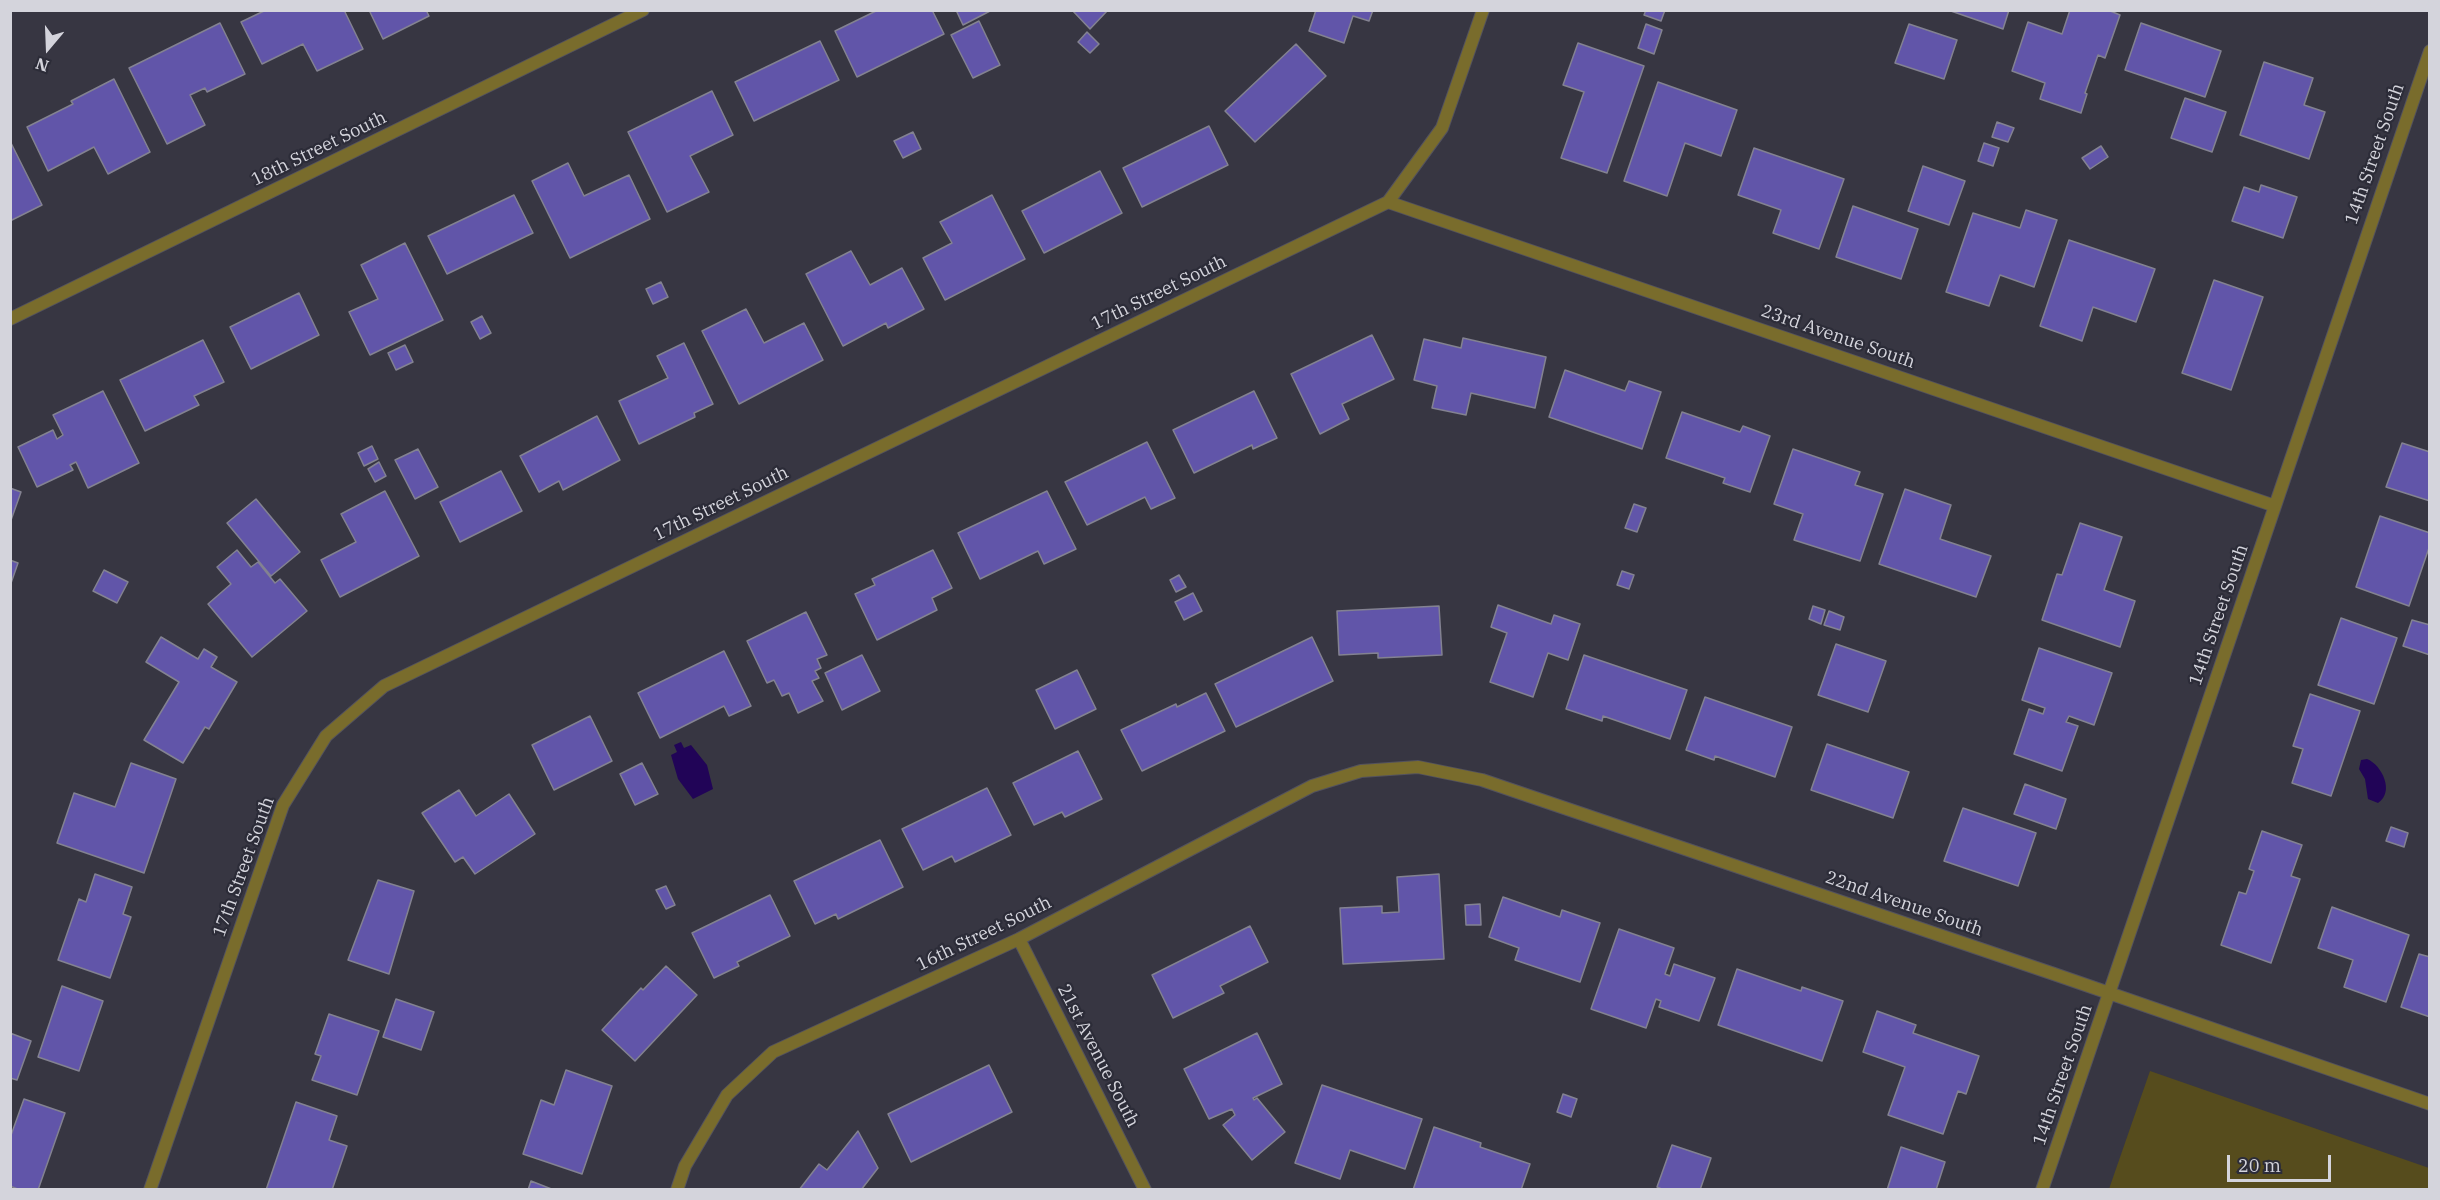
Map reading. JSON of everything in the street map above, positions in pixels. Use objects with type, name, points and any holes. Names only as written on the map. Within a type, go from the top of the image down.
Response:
[{"type":"street","name":"18th Street South","points":[[10,319],[643,10]]},
{"type":"street","name":"17th Street South","points":[[150,1190],[283,804],[326,736],[384,686],[1388,202],[1442,128],[1483,10]]},
{"type":"street","name":"14th Street South","points":[[2042,1190],[2430,51]]},
{"type":"street","name":"23rd Avenue South","points":[[1388,202],[2275,506]]},
{"type":"street","name":"22nd Avenue South","points":[[1361,771],[1418,767],[1482,780],[2430,1104]]},
{"type":"street","name":"16th Street South","points":[[677,1190],[685,1166],[727,1095],[773,1052],[1019,939],[1312,786],[1361,771]]},
{"type":"street","name":"21st Avenue South","points":[[1019,939],[1145,1190]]},
{"type":"shaded area","points":[[681,742],[684,748],[691,745],[707,765],[713,789],[693,799],[678,779],[671,755],[677,752],[674,745]]},
{"type":"shaded area","points":[[2367,759],[2382,773],[2386,786],[2386,792],[2378,803],[2368,799],[2365,779],[2359,769],[2361,760]]},
{"type":"shaded area","points":[[2150,1071],[2429,1168],[2429,1189],[2109,1189]]},
{"type":"building","points":[[266,10],[344,10],[363,49],[317,71],[303,44],[262,64],[241,22]]},
{"type":"building","points":[[369,10],[426,10],[429,16],[383,39]]},
{"type":"building","points":[[878,10],[932,10],[944,34],[857,77],[835,31]]},
{"type":"building","points":[[956,10],[992,10],[963,25]]},
{"type":"building","points":[[1072,10],[1108,10],[1090,29]]},
{"type":"building","points":[[1316,10],[1373,10],[1369,21],[1353,16],[1344,43],[1309,31]]},
{"type":"building","points":[[1646,10],[1665,10],[1661,21],[1644,15]]},
{"type":"building","points":[[1948,10],[2009,10],[2003,29]]},
{"type":"building","points":[[2070,10],[2108,10],[2120,15],[2105,58],[2098,55],[2081,113],[2040,99],[2045,83],[2012,71],[2028,22],[2062,34]]},
{"type":"building","points":[[979,21],[1000,65],[973,78],[951,35]]},
{"type":"building","points":[[220,23],[245,74],[207,92],[205,88],[190,95],[205,125],[167,144],[129,68]]},
{"type":"building","points":[[2141,23],[2221,51],[2205,97],[2125,70]]},
{"type":"building","points":[[1646,24],[1662,30],[1654,54],[1638,48]]},
{"type":"building","points":[[1909,24],[1957,40],[1944,79],[1895,63]]},
{"type":"building","points":[[1087,32],[1099,44],[1090,53],[1078,42]]},
{"type":"building","points":[[820,41],[839,80],[754,121],[735,82]]},
{"type":"building","points":[[1578,43],[1644,66],[1607,173],[1561,158],[1584,92],[1563,85]]},
{"type":"building","points":[[1296,44],[1326,76],[1255,142],[1225,111]]},
{"type":"building","points":[[2264,62],[2313,78],[2304,105],[2325,112],[2309,159],[2240,135]]},
{"type":"building","points":[[114,79],[150,152],[108,174],[94,147],[48,171],[27,127],[73,104],[71,101]]},
{"type":"building","points":[[1658,82],[1737,110],[1721,156],[1685,143],[1667,196],[1624,181]]},
{"type":"building","points":[[712,91],[733,135],[690,156],[709,192],[667,212],[628,132]]},
{"type":"building","points":[[2185,98],[2226,112],[2212,152],[2171,138]]},
{"type":"building","points":[[1997,122],[2014,128],[2008,142],[1992,137]]},
{"type":"building","points":[[1209,126],[1228,165],[1142,207],[1123,168]]},
{"type":"building","points":[[913,132],[921,149],[903,158],[894,141]]},
{"type":"building","points":[[10,141],[42,205],[10,221]]},
{"type":"building","points":[[1984,143],[1999,148],[1993,166],[1978,161]]},
{"type":"building","points":[[2101,146],[2108,157],[2090,169],[2082,158]]},
{"type":"building","points":[[1754,148],[1844,179],[1819,249],[1773,233],[1781,210],[1738,195]]},
{"type":"building","points":[[568,163],[584,196],[629,175],[650,219],[570,258],[532,181]]},
{"type":"building","points":[[1923,166],[1965,181],[1949,225],[1908,211]]},
{"type":"building","points":[[1100,171],[1122,213],[1044,253],[1022,211]]},
{"type":"building","points":[[2261,185],[2297,197],[2283,238],[2232,221],[2244,187],[2259,192]]},
{"type":"building","points":[[514,195],[533,233],[447,274],[428,236]]},
{"type":"building","points":[[992,195],[1025,259],[945,300],[923,258],[952,243],[940,222]]},
{"type":"building","points":[[1853,206],[1918,229],[1901,279],[1836,257]]},
{"type":"building","points":[[2026,210],[2057,220],[2034,287],[2000,275],[1989,306],[1946,292],[1973,213],[2020,228]]},
{"type":"building","points":[[2069,240],[2155,269],[2136,322],[2093,307],[2082,341],[2040,326]]},
{"type":"building","points":[[405,243],[443,320],[370,355],[349,312],[378,299],[361,265]]},
{"type":"building","points":[[851,251],[870,285],[902,268],[924,309],[888,328],[886,323],[843,346],[806,274]]},
{"type":"building","points":[[2214,280],[2263,297],[2231,390],[2182,373]]},
{"type":"building","points":[[661,282],[668,297],[653,304],[646,289]]},
{"type":"building","points":[[299,293],[319,335],[251,369],[230,327]]},
{"type":"building","points":[[746,309],[764,343],[804,323],[823,360],[739,404],[702,331]]},
{"type":"building","points":[[482,316],[491,333],[480,339],[471,322]]},
{"type":"building","points":[[1372,335],[1394,379],[1342,404],[1349,419],[1320,434],[1291,374]]},
{"type":"building","points":[[1463,338],[1546,357],[1535,408],[1471,393],[1466,415],[1432,408],[1437,386],[1414,380],[1424,339],[1461,348]]},
{"type":"building","points":[[203,340],[224,382],[194,396],[199,405],[145,431],[120,380]]},
{"type":"building","points":[[684,343],[713,404],[694,413],[695,417],[639,444],[619,401],[668,378],[657,356]]},
{"type":"building","points":[[405,345],[413,362],[396,370],[388,353]]},
{"type":"building","points":[[1565,370],[1625,391],[1629,381],[1661,392],[1642,449],[1549,417]]},
{"type":"building","points":[[103,391],[139,463],[88,488],[76,462],[70,465],[73,470],[37,487],[18,447],[53,430],[57,439],[63,435],[53,415]]},
{"type":"building","points":[[1254,391],[1277,438],[1253,449],[1252,445],[1194,473],[1173,430]]},
{"type":"building","points":[[1682,412],[1740,432],[1743,426],[1770,436],[1750,492],[1723,483],[1725,478],[1666,458]]},
{"type":"building","points":[[597,416],[620,460],[563,490],[559,481],[539,492],[520,456]]},
{"type":"building","points":[[1147,442],[1175,498],[1151,509],[1145,497],[1087,525],[1065,482]]},
{"type":"building","points":[[2402,443],[2430,452],[2430,501],[2386,487]]},
{"type":"building","points":[[372,446],[378,459],[364,466],[358,453]]},
{"type":"building","points":[[418,449],[438,487],[415,499],[395,460]]},
{"type":"building","points":[[1793,449],[1860,472],[1855,485],[1883,494],[1860,561],[1794,540],[1803,514],[1774,504]]},
{"type":"building","points":[[379,462],[386,476],[375,482],[368,469]]},
{"type":"building","points":[[501,471],[522,511],[460,542],[440,502]]},
{"type":"building","points":[[10,488],[21,492],[10,523]]},
{"type":"building","points":[[1905,489],[1951,505],[1940,539],[1991,556],[1976,597],[1879,564]]},
{"type":"building","points":[[385,491],[419,556],[340,597],[321,560],[356,542],[341,514]]},
{"type":"building","points":[[1047,491],[1076,549],[1044,564],[1038,551],[980,579],[958,533]]},
{"type":"building","points":[[256,499],[300,552],[271,576],[227,523]]},
{"type":"building","points":[[1634,504],[1646,508],[1637,532],[1625,528]]},
{"type":"building","points":[[2380,516],[2430,533],[2430,545],[2409,606],[2356,587]]},
{"type":"building","points":[[2080,523],[2122,537],[2104,590],[2135,601],[2120,647],[2042,620],[2057,574],[2062,575]]},
{"type":"building","points":[[237,550],[251,567],[258,562],[275,583],[280,579],[307,611],[252,657],[208,604],[231,584],[217,567]]},
{"type":"building","points":[[933,550],[952,588],[932,598],[937,610],[877,640],[855,594],[875,585],[872,579]]},
{"type":"building","points":[[10,560],[18,563],[10,586]]},
{"type":"building","points":[[104,570],[128,582],[117,603],[93,591]]},
{"type":"building","points":[[1622,571],[1634,575],[1629,589],[1617,585]]},
{"type":"building","points":[[1179,575],[1186,587],[1176,592],[1170,580]]},
{"type":"building","points":[[1193,593],[1202,611],[1184,620],[1175,602]]},
{"type":"building","points":[[1498,605],[1551,624],[1554,615],[1580,624],[1568,660],[1548,653],[1533,697],[1490,682],[1507,633],[1491,627]]},
{"type":"building","points":[[1439,606],[1442,655],[1378,658],[1378,653],[1339,655],[1337,611]]},
{"type":"building","points":[[1813,606],[1825,610],[1821,624],[1809,619]]},
{"type":"building","points":[[1829,611],[1844,617],[1840,630],[1824,625]]},
{"type":"building","points":[[806,612],[827,655],[817,659],[821,668],[815,671],[819,678],[812,681],[823,701],[798,713],[789,693],[782,696],[774,680],[767,683],[747,641]]},
{"type":"building","points":[[2341,618],[2397,638],[2374,704],[2318,685]]},
{"type":"building","points":[[2412,620],[2430,625],[2430,655],[2403,646]]},
{"type":"building","points":[[161,637],[198,659],[204,649],[217,657],[211,667],[237,682],[209,729],[205,727],[183,763],[144,740],[179,682],[146,662]]},
{"type":"building","points":[[1312,637],[1333,681],[1236,727],[1215,684]]},
{"type":"building","points":[[1836,644],[1886,661],[1868,712],[1818,695]]},
{"type":"building","points":[[2039,648],[2112,673],[2094,725],[2069,716],[2066,722],[2078,726],[2062,771],[2014,754],[2029,709],[2043,714],[2045,708],[2022,700]]},
{"type":"building","points":[[724,651],[751,706],[729,716],[724,706],[660,738],[638,693]]},
{"type":"building","points":[[862,655],[880,691],[842,710],[825,673]]},
{"type":"building","points":[[1584,655],[1687,690],[1670,739],[1603,716],[1602,721],[1566,709]]},
{"type":"building","points":[[1077,670],[1096,709],[1055,729],[1036,690]]},
{"type":"building","points":[[1206,693],[1225,731],[1142,771],[1121,730],[1176,704],[1177,707]]},
{"type":"building","points":[[2310,694],[2360,711],[2331,796],[2292,783],[2303,749],[2293,746]]},
{"type":"building","points":[[1705,697],[1792,727],[1775,777],[1715,756],[1714,760],[1686,750]]},
{"type":"building","points":[[590,716],[612,761],[554,790],[532,745]]},
{"type":"building","points":[[1827,744],[1909,772],[1893,818],[1811,790]]},
{"type":"building","points":[[1078,751],[1102,799],[1065,817],[1062,812],[1034,825],[1013,783]]},
{"type":"building","points":[[131,763],[176,779],[144,873],[57,843],[74,793],[115,807]]},
{"type":"building","points":[[642,763],[658,794],[635,805],[620,774]]},
{"type":"building","points":[[2025,784],[2066,799],[2056,829],[2014,814]]},
{"type":"building","points":[[987,788],[1011,835],[955,862],[952,856],[923,870],[902,829]]},
{"type":"building","points":[[459,790],[476,816],[509,794],[535,834],[475,874],[463,857],[455,862],[422,813]]},
{"type":"building","points":[[1963,808],[2036,833],[2018,886],[1944,861]]},
{"type":"building","points":[[2391,827],[2408,833],[2404,847],[2386,841]]},
{"type":"building","points":[[2262,831],[2302,845],[2291,876],[2300,879],[2271,963],[2221,945],[2239,892],[2246,894],[2254,871],[2249,869]]},
{"type":"building","points":[[880,840],[903,887],[838,919],[836,914],[815,924],[794,881]]},
{"type":"building","points":[[95,874],[132,887],[123,914],[131,917],[110,978],[58,960],[79,899],[86,902]]},
{"type":"building","points":[[1439,874],[1444,959],[1343,964],[1340,908],[1382,906],[1382,913],[1399,912],[1397,877]]},
{"type":"building","points":[[378,880],[414,891],[389,974],[348,960]]},
{"type":"building","points":[[666,886],[675,905],[666,909],[656,890]]},
{"type":"building","points":[[770,895],[790,936],[737,962],[739,966],[714,978],[692,933]]},
{"type":"building","points":[[1503,897],[1560,917],[1562,910],[1600,923],[1580,982],[1515,960],[1519,948],[1489,937]]},
{"type":"building","points":[[1480,904],[1481,925],[1466,925],[1465,905]]},
{"type":"building","points":[[2332,907],[2409,935],[2386,1002],[2344,987],[2353,960],[2318,948]]},
{"type":"building","points":[[1250,926],[1268,962],[1220,986],[1224,993],[1173,1018],[1152,975]]},
{"type":"building","points":[[1619,929],[1674,948],[1665,974],[1670,976],[1674,964],[1715,978],[1699,1021],[1659,1007],[1661,1001],[1656,999],[1646,1028],[1591,1009]]},
{"type":"building","points":[[2419,954],[2430,957],[2430,1017],[2401,1007]]},
{"type":"building","points":[[666,966],[697,995],[635,1061],[602,1030],[641,988],[643,990]]},
{"type":"building","points":[[1737,969],[1801,991],[1802,987],[1843,1001],[1822,1061],[1718,1025]]},
{"type":"building","points":[[62,986],[103,1001],[79,1071],[38,1057]]},
{"type":"building","points":[[396,999],[434,1012],[421,1050],[383,1037]]},
{"type":"building","points":[[1877,1011],[1916,1025],[1913,1033],[1979,1056],[1966,1094],[1958,1091],[1943,1134],[1888,1115],[1905,1067],[1863,1052]]},
{"type":"building","points":[[329,1014],[379,1031],[357,1095],[312,1080],[321,1056],[315,1054]]},
{"type":"building","points":[[10,1033],[31,1041],[17,1080],[10,1078]]},
{"type":"building","points":[[1257,1033],[1282,1084],[1253,1098],[1254,1100],[1257,1098],[1285,1132],[1252,1160],[1223,1125],[1235,1115],[1232,1109],[1209,1119],[1184,1069]]},
{"type":"building","points":[[989,1065],[1012,1112],[911,1162],[888,1114]]},
{"type":"building","points":[[566,1070],[612,1086],[582,1174],[523,1154],[541,1100],[554,1105]]},
{"type":"building","points":[[1322,1085],[1422,1119],[1405,1169],[1350,1150],[1340,1179],[1295,1163]]},
{"type":"building","points":[[1563,1094],[1577,1099],[1571,1117],[1557,1112]]},
{"type":"building","points":[[24,1099],[65,1113],[38,1190],[20,1190],[10,1186],[10,1138]]},
{"type":"building","points":[[296,1102],[337,1116],[329,1140],[347,1146],[332,1190],[266,1190]]},
{"type":"building","points":[[1434,1127],[1481,1143],[1480,1147],[1530,1164],[1521,1190],[1413,1190]]},
{"type":"building","points":[[858,1131],[878,1168],[861,1190],[799,1190],[819,1164],[827,1170]]},
{"type":"building","points":[[1672,1145],[1711,1158],[1700,1190],[1664,1190],[1657,1187]]},
{"type":"building","points":[[1901,1147],[1945,1162],[1936,1190],[1887,1190]]},
{"type":"building","points":[[531,1181],[554,1190],[528,1190]]}]
